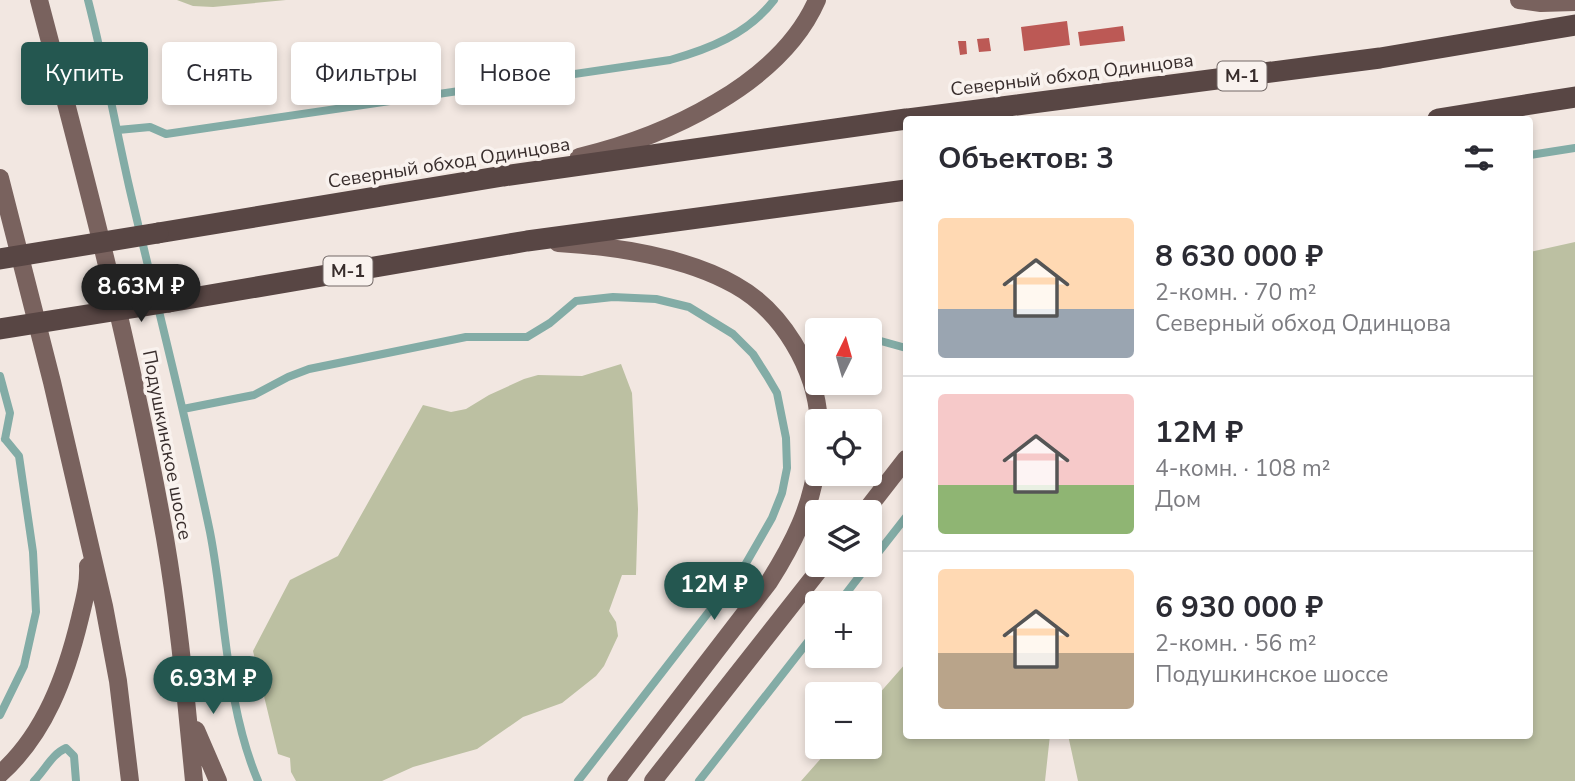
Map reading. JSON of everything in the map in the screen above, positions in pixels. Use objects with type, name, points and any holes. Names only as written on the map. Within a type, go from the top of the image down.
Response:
[{"type":"highway","name":"Северный обход Одинцова","points":[[930,116],[1380,58],[1575,26]]},
{"type":"highway","points":[[1457,116],[1575,97]]},
{"type":"highway","name":"Северный обход Одинцова","points":[[0,259],[503,176],[903,120]]},
{"type":"highway","name":"М-1","points":[[0,329],[527,241],[903,190]]},
{"type":"main road","name":"Подушкинское шоссе","points":[[39,0],[131,367],[165,540],[182,660],[194,781]]},
{"type":"main road","points":[[503,176],[606,150],[644,137],[719,101],[774,61],[796,35],[817,0]]},
{"type":"main road","points":[[1519,0],[1575,2]]},
{"type":"main road","points":[[0,178],[52,382],[104,606],[118,681],[130,781]]},
{"type":"main road","points":[[527,241],[584,245],[663,258],[735,285],[763,305],[785,331],[802,358],[812,383],[817,409]]},
{"type":"main road","points":[[874,500],[903,463]]},
{"type":"main road","points":[[615,781],[769,582],[786,555],[810,501],[813,486]]},
{"type":"main road","points":[[0,774],[35,733],[60,686],[89,579],[85,531]]},
{"type":"main road","points":[[653,781],[814,577]]},
{"type":"main road","points":[[182,660],[199,740],[218,781]]},
{"type":"green space","points":[[177,0],[286,0],[213,7],[193,6]]},
{"type":"green space","points":[[1575,242],[1575,781],[1078,781],[1069,739],[1533,739],[1533,251]]},
{"type":"green space","points":[[621,364],[632,393],[638,509],[636,575],[622,575],[609,611],[616,622],[618,636],[604,666],[596,676],[562,703],[523,717],[477,749],[413,767],[382,781],[296,781],[291,772],[290,758],[278,754],[253,651],[290,580],[338,556],[423,405],[451,412],[466,409],[524,379],[538,375],[582,376]]},
{"type":"green space","points":[[903,666],[903,739],[1050,739],[1045,781],[801,781],[820,759],[882,759],[882,690]]},
{"type":"building","points":[[1067,21],[1070,45],[1024,51],[1021,27]]},
{"type":"building","points":[[1123,26],[1125,41],[1080,46],[1078,32]]},
{"type":"building","points":[[989,38],[991,51],[979,52],[977,39]]},
{"type":"building","points":[[958,41],[966,41],[967,54],[960,55]]},
{"type":"waterway","points":[[88,0],[201,489],[239,721],[258,781]]},
{"type":"waterway","points":[[118,130],[150,127],[166,134],[670,60],[727,39],[752,22],[774,0]]},
{"type":"waterway","points":[[1533,155],[1575,148]]},
{"type":"waterway","points":[[183,409],[254,395],[309,369],[466,337],[527,337],[550,323],[576,301],[613,297],[656,299],[689,307],[733,334],[753,354],[777,393],[786,438],[787,468],[782,493],[772,518],[745,565],[578,781]]},
{"type":"waterway","points":[[882,341],[903,347]]},
{"type":"waterway","points":[[0,376],[10,413],[5,439]]},
{"type":"waterway","points":[[0,715],[24,666],[36,612],[33,552],[19,456],[5,439]]},
{"type":"waterway","points":[[882,548],[903,521]]},
{"type":"waterway","points":[[848,591],[859,577]]},
{"type":"waterway","points":[[699,781],[805,645]]},
{"type":"waterway","points":[[34,781],[53,758],[66,748],[74,756],[76,781]]}]
